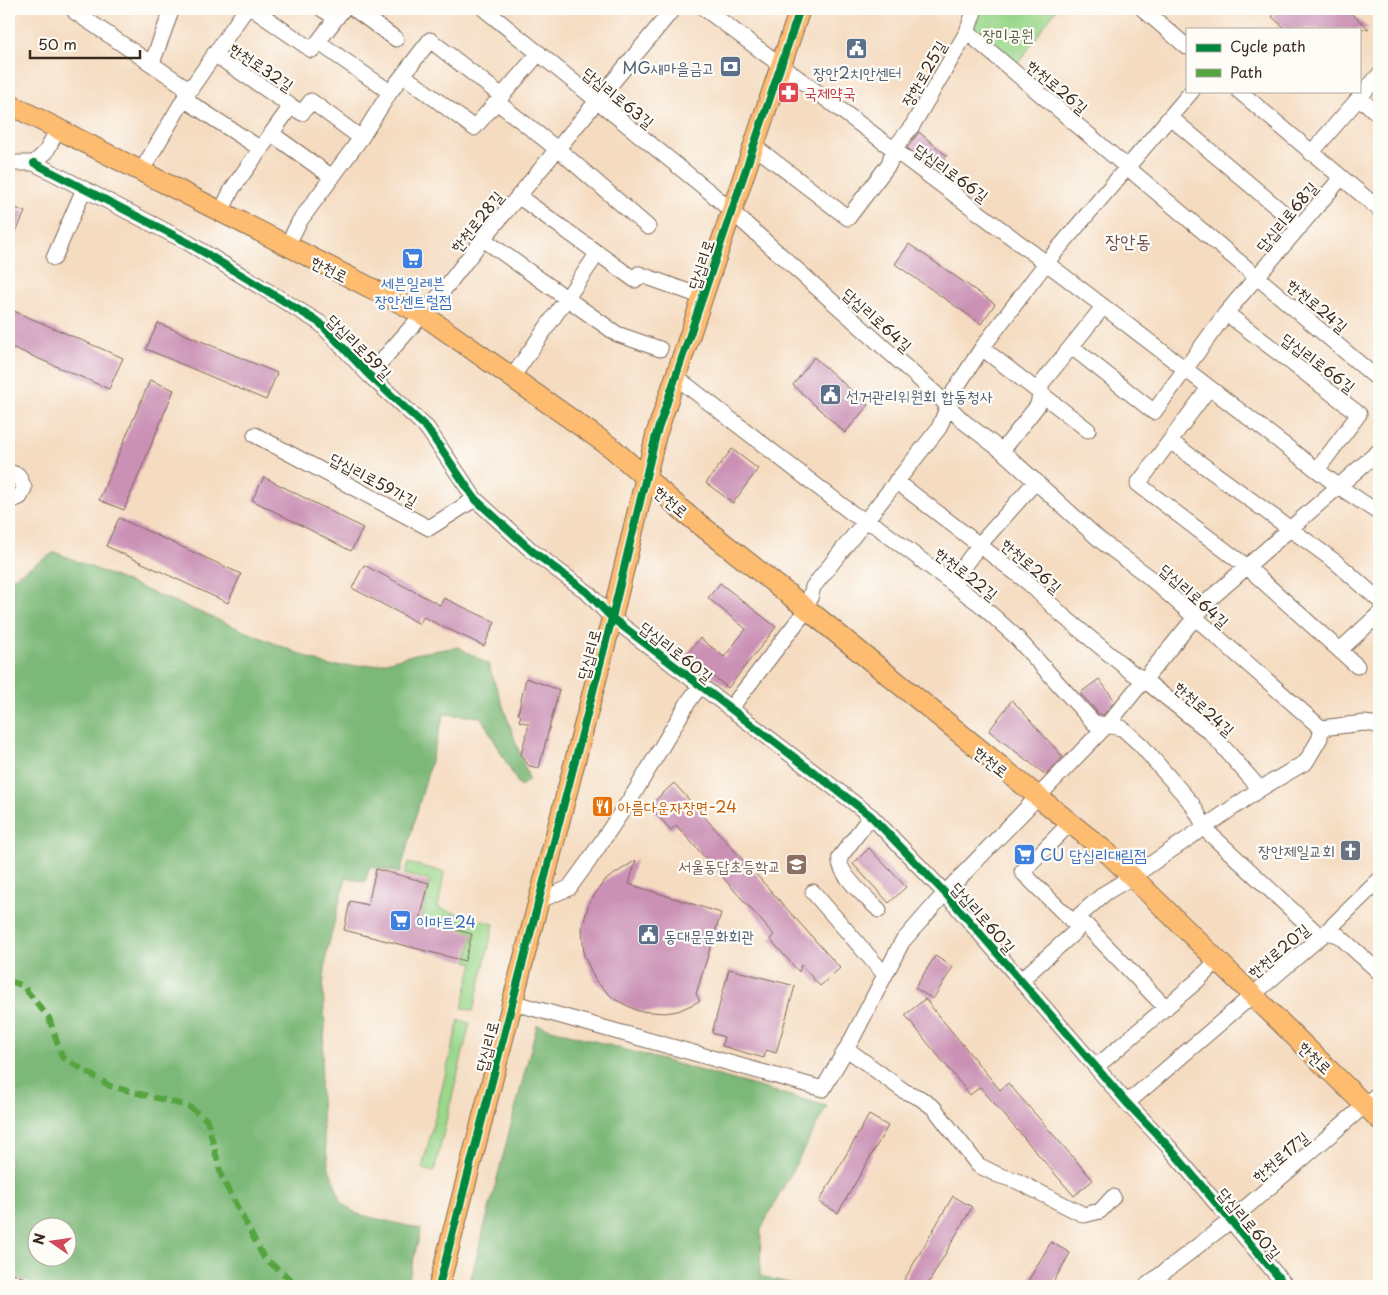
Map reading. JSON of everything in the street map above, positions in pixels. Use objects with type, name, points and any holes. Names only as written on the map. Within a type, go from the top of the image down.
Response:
[{"type":"main road","name":"답십리로","points":[[440,1286],[511,1002],[612,618],[656,435],[800,9]]},
{"type":"main road","name":"한천로","points":[[9,104],[422,314],[513,376],[612,448],[684,512],[807,609],[1111,856],[1252,995],[1375,1106]]},
{"type":"street","points":[[74,9],[75,12],[184,86],[190,103],[261,149]]},
{"type":"street","points":[[152,64],[172,9]]},
{"type":"street","name":"한천로32길","points":[[142,170],[187,94],[246,9]]},
{"type":"street","points":[[253,9],[390,92]]},
{"type":"street","points":[[315,46],[339,13],[322,9]]},
{"type":"street","points":[[354,9],[396,39]]},
{"type":"street","name":"답십리로63길","points":[[484,9],[732,211]]},
{"type":"street","name":"한천로28길","points":[[369,375],[439,296],[518,196],[598,102],[673,9]]},
{"type":"street","name":"답십리로66길","points":[[705,9],[1103,307],[1316,470],[1379,513]]},
{"type":"street","name":"장한로25길","points":[[892,150],[912,126],[967,32],[975,9]]},
{"type":"street","points":[[1143,9],[1186,46]]},
{"type":"street","name":"한천로26길","points":[[967,32],[1257,276]]},
{"type":"street","points":[[287,246],[299,222],[361,138],[390,92],[430,40],[498,93],[502,106],[648,227]]},
{"type":"street","points":[[403,75],[474,128],[539,53]]},
{"type":"street","name":"한천로32길","points":[[214,54],[291,106]]},
{"type":"street","points":[[1311,152],[1379,75]]},
{"type":"street","points":[[730,709],[807,609],[813,587],[864,520],[939,428],[954,391],[982,348],[1046,264],[1191,92]]},
{"type":"street","name":"답십리로68길","points":[[1240,92],[1379,210]]},
{"type":"street","points":[[1359,97],[1379,115]]},
{"type":"street","points":[[221,212],[232,189],[291,106],[302,114],[310,101],[361,138]]},
{"type":"street","points":[[1170,117],[1300,227]]},
{"type":"street","points":[[9,163],[34,163],[46,152],[58,128]]},
{"type":"street","points":[[272,134],[332,178]]},
{"type":"street","points":[[754,146],[848,218],[889,164],[892,150]]},
{"type":"street","name":"답십리로59길","points":[[34,163],[187,242],[320,323],[369,375],[427,428],[475,499],[532,551],[587,592],[612,618]]},
{"type":"street","name":"답십리로68길","points":[[1257,276],[1341,178]]},
{"type":"street","points":[[54,258],[84,189]]},
{"type":"street","name":"답십리로","points":[[518,196],[635,280],[639,274],[703,297]]},
{"type":"street","name":"답십리로64길","points":[[732,211],[937,395],[948,408],[1002,451],[1101,541],[1148,576],[1321,728]]},
{"type":"street","points":[[483,239],[617,334],[660,349]]},
{"type":"street","points":[[513,376],[598,253]]},
{"type":"street","points":[[1072,347],[1154,412],[1226,313],[1257,276]]},
{"type":"street","name":"한천로24길","points":[[1257,276],[1379,380]]},
{"type":"street","points":[[1002,451],[1038,405],[1042,383],[1103,307]]},
{"type":"street","name":"답십리로66길","points":[[1226,313],[1359,414],[1316,470]]},
{"type":"street","points":[[982,348],[1088,430]]},
{"type":"street","name":"한천로22길","points":[[676,377],[853,514],[952,582],[981,605],[1014,636],[1094,723],[1122,728],[1141,745],[1192,804],[1208,832],[1324,935]]},
{"type":"street","points":[[1209,388],[1138,484],[1247,567],[1357,666]]},
{"type":"street","name":"답십리로59가길","points":[[254,435],[429,528],[475,499]]},
{"type":"street","points":[[1170,441],[1336,563],[1379,600]]},
{"type":"street","points":[[1113,1197],[1100,1211],[1084,1214],[1026,1185],[998,1175],[978,1165],[934,1108],[896,1086],[847,1049],[902,942],[945,893],[1039,798],[1106,725],[1143,678],[1196,619],[1211,598],[1379,451]]},
{"type":"street","points":[[9,472],[18,475],[24,488],[20,497],[9,502]]},
{"type":"street","name":"한천로26길","points":[[896,481],[980,544],[1030,584],[1062,616],[1131,672],[1143,678]]},
{"type":"street","points":[[952,582],[980,544],[1036,481]]},
{"type":"street","points":[[1340,650],[1379,614]]},
{"type":"street","name":"답십리로60길","points":[[612,618],[871,816],[945,893],[1127,1103],[1168,1146],[1286,1286]]},
{"type":"street","name":"한천로24길","points":[[1143,678],[1211,733],[1260,789]]},
{"type":"street","points":[[538,901],[569,888],[588,862],[700,686]]},
{"type":"street","points":[[1021,980],[1076,931],[1080,916],[1105,893],[1132,877],[1260,789],[1306,762],[1320,738],[1321,728],[1364,724],[1379,726]]},
{"type":"street","points":[[871,816],[840,857],[839,862],[844,873],[879,910]]},
{"type":"street","points":[[1070,823],[1022,872],[1072,921],[1086,925],[1166,1008]]},
{"type":"street","name":"한천로20길","points":[[1252,995],[1324,935],[1379,880]]},
{"type":"street","points":[[813,892],[885,975]]},
{"type":"street","name":"한천로20길","points":[[1324,935],[1338,935],[1379,972]]},
{"type":"street","points":[[1096,1067],[1166,1008],[1217,961]]},
{"type":"street","points":[[1127,1103],[1252,995]]},
{"type":"street","name":"답십리로","points":[[511,1002],[824,1090],[847,1049]]},
{"type":"street","name":"한천로17길","points":[[1146,1286],[1375,1106]]},
{"type":"street","points":[[9,1280],[22,1286]]},
{"type":"green space","name":"장미공원","points":[[975,9],[1056,9],[1013,71],[967,32]]},
{"type":"green space","points":[[55,552],[329,666],[375,665],[419,653],[458,647],[488,664],[529,779],[520,787],[481,717],[444,714],[400,873],[370,866],[365,882],[346,877],[327,951],[323,988],[325,1027],[320,1086],[323,1130],[329,1168],[342,1203],[357,1214],[421,1229],[407,1286],[37,1286],[9,1274],[9,580]]},
{"type":"green space","points":[[408,863],[444,872],[438,908],[494,924],[473,1011],[462,1008],[473,963],[467,961],[473,933],[422,918],[430,881],[404,874]]},
{"type":"green space","points":[[459,1020],[470,1023],[434,1172],[422,1169]]},
{"type":"green space","points":[[537,1025],[827,1106],[761,1229],[760,1276],[801,1286],[469,1286]]},
{"type":"building","points":[[1279,9],[1346,9],[1369,29],[1285,28],[1272,17]]},
{"type":"building","points":[[919,132],[947,156],[936,169],[907,148]]},
{"type":"building","points":[[9,205],[25,212],[9,247]]},
{"type":"building","points":[[909,244],[995,304],[981,324],[895,264]]},
{"type":"building","points":[[9,309],[123,358],[109,389],[9,346]]},
{"type":"building","points":[[158,323],[277,373],[266,400],[146,349]]},
{"type":"building","name":"선거관리위원회 합동청사","points":[[814,357],[868,405],[845,433],[793,385]]},
{"type":"building","points":[[150,380],[174,390],[124,510],[99,500]]},
{"type":"building","points":[[732,449],[758,469],[733,503],[706,483]]},
{"type":"building","points":[[264,477],[363,528],[351,551],[252,500]]},
{"type":"building","points":[[119,518],[241,574],[228,603],[106,546]]},
{"type":"building","points":[[364,565],[440,605],[444,598],[495,622],[484,646],[423,617],[420,624],[352,588]]},
{"type":"building","points":[[720,583],[776,627],[728,688],[686,655],[700,638],[724,657],[746,629],[708,598]]},
{"type":"building","points":[[526,678],[559,690],[539,768],[529,766],[521,754],[529,724],[519,721],[521,715],[518,714]]},
{"type":"building","points":[[1099,679],[1115,701],[1103,715],[1099,714],[1080,693]]},
{"type":"building","points":[[1012,700],[1063,757],[1046,775],[989,731]]},
{"type":"building","points":[[674,783],[840,968],[820,986],[801,965],[799,972],[770,939],[774,935],[676,825],[671,830],[649,806]]},
{"type":"building","points":[[869,848],[906,887],[889,903],[853,864]]},
{"type":"building","name":"동대문문화회관","points":[[636,860],[629,884],[721,913],[696,994],[700,1001],[678,1011],[665,1013],[638,1011],[614,999],[595,980],[584,955],[582,928],[589,903],[604,881]]},
{"type":"building","points":[[376,869],[429,883],[420,920],[472,934],[465,961],[344,930],[350,901],[368,905]]},
{"type":"building","points":[[935,956],[953,967],[933,999],[915,988]]},
{"type":"building","points":[[729,969],[795,986],[776,1053],[766,1050],[764,1058],[722,1046],[724,1037],[712,1033]]},
{"type":"building","points":[[925,999],[1000,1090],[1008,1083],[1093,1180],[1074,1196],[980,1087],[970,1095],[905,1015]]},
{"type":"building","points":[[869,1115],[888,1126],[838,1213],[819,1202]]},
{"type":"building","points":[[953,1196],[972,1207],[927,1286],[910,1286],[903,1282]]},
{"type":"building","points":[[1051,1242],[1070,1253],[1051,1286],[1025,1286]]},
{"type":"marked path","points":[[9,981],[22,985],[49,1018],[62,1057],[110,1086],[188,1106],[207,1120],[222,1178],[264,1258],[299,1286]]},
{"type":"cycle path","points":[[439,1286],[612,618],[656,435],[800,9]]},
{"type":"cycle path","points":[[34,163],[187,242],[320,323],[369,375],[427,428],[475,499],[532,551],[587,592],[612,618],[871,816],[945,893],[1127,1103],[1168,1146],[1286,1286]]},
{"type":"place","name":"장안2치안센터","points":[[857,48]]},
{"type":"place","name":"MG새마을금고","points":[[731,67]]},
{"type":"place","name":"국제약국","points":[[788,92]]},
{"type":"place","name":"세븐일레븐 장안센트럴점","points":[[413,258]]},
{"type":"place","name":"선거관리위원회 합동청사","points":[[830,395]]},
{"type":"place","name":"아름다운자장면-24","points":[[602,806]]},
{"type":"place","name":"장안제일교회","points":[[1351,850]]},
{"type":"place","name":"CU 답십리대림점","points":[[1024,854]]},
{"type":"place","name":"서울동답초등학교","points":[[797,865]]},
{"type":"place","name":"이마트24","points":[[400,921]]},
{"type":"place","name":"동대문문화회관","points":[[648,935]]},
{"type":"district","name":"장안동","points":[[1128,240]]}]
